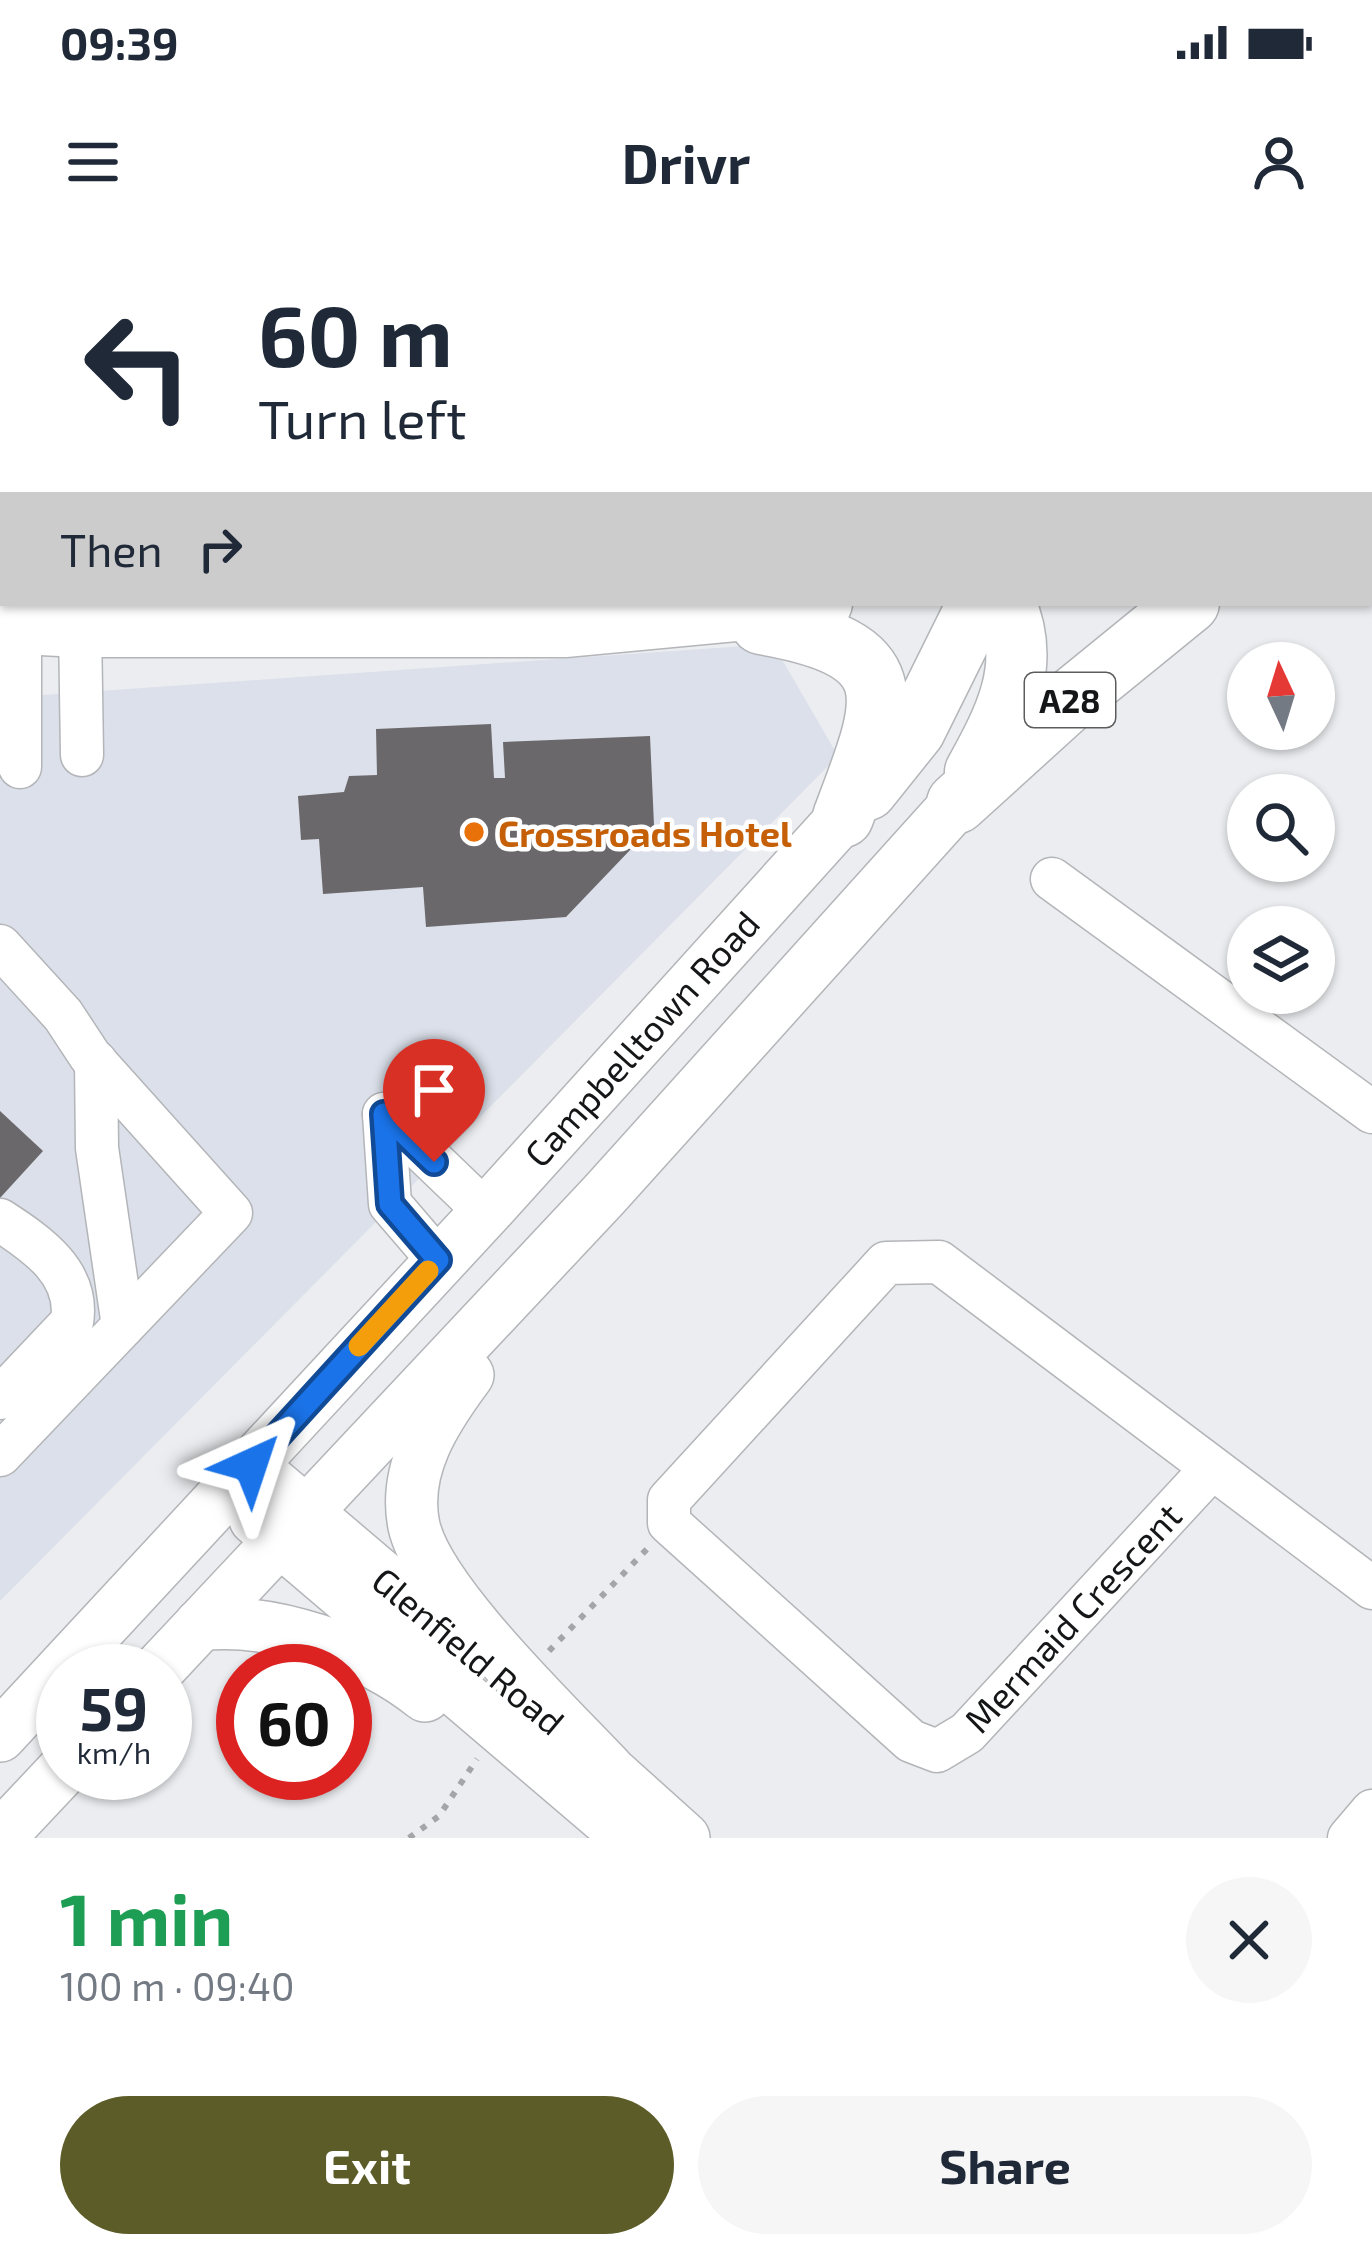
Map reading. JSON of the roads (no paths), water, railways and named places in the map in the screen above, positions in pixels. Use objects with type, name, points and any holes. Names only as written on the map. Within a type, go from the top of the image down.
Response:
[{"type":"highway","points":[[10,624],[567,626],[794,606]]},
{"type":"highway","points":[[843,817],[915,730],[977,606]]},
{"type":"highway","points":[[957,803],[1003,723],[1013,691],[1017,644],[1006,606]]},
{"type":"highway","name":"A28","points":[[957,803],[1076,695],[1185,606]]},
{"type":"highway","points":[[712,615],[833,640],[856,652],[873,678],[878,706],[874,733],[843,817]]},
{"type":"main road","points":[[182,1644],[604,1195],[957,803]]},
{"type":"main road","name":"Campbelltown Road","points":[[0,1736],[486,1212],[843,817]]},
{"type":"main road","points":[[604,1195],[437,1417],[412,1496],[413,1525],[430,1566],[487,1639],[608,1769]]},
{"type":"main road","name":"Glenfield Road","points":[[238,1480],[629,1838]]},
{"type":"main road","name":"Glenfield Road","points":[[293,1527],[608,1769],[684,1838]]},
{"type":"main road","points":[[200,1625],[254,1622],[374,1664],[414,1687],[596,1838]]},
{"type":"main road","points":[[0,1837],[36,1799]]},
{"type":"street","points":[[10,624],[20,767]]},
{"type":"street","points":[[80,627],[82,755]]},
{"type":"street","points":[[1052,879],[1368,1101]]},
{"type":"street","points":[[0,946],[231,1213],[0,1455]]},
{"type":"street","points":[[97,1062],[97,1148],[123,1326]]},
{"type":"street","points":[[438,1260],[390,1204],[384,1114],[486,1212]]},
{"type":"street","points":[[0,1220],[68,1278],[75,1305],[72,1322],[0,1397]]},
{"type":"street","name":"Mermaid Crescent","points":[[903,1260],[939,1262],[1212,1468],[967,1733],[937,1751],[911,1741],[669,1522],[668,1500],[886,1263],[903,1260]]},
{"type":"street","points":[[1212,1468],[1372,1588]]},
{"type":"street","points":[[1349,1838],[1372,1811]]},
{"type":"place","name":"Crossroads Hotel","points":[[474,832]]}]
